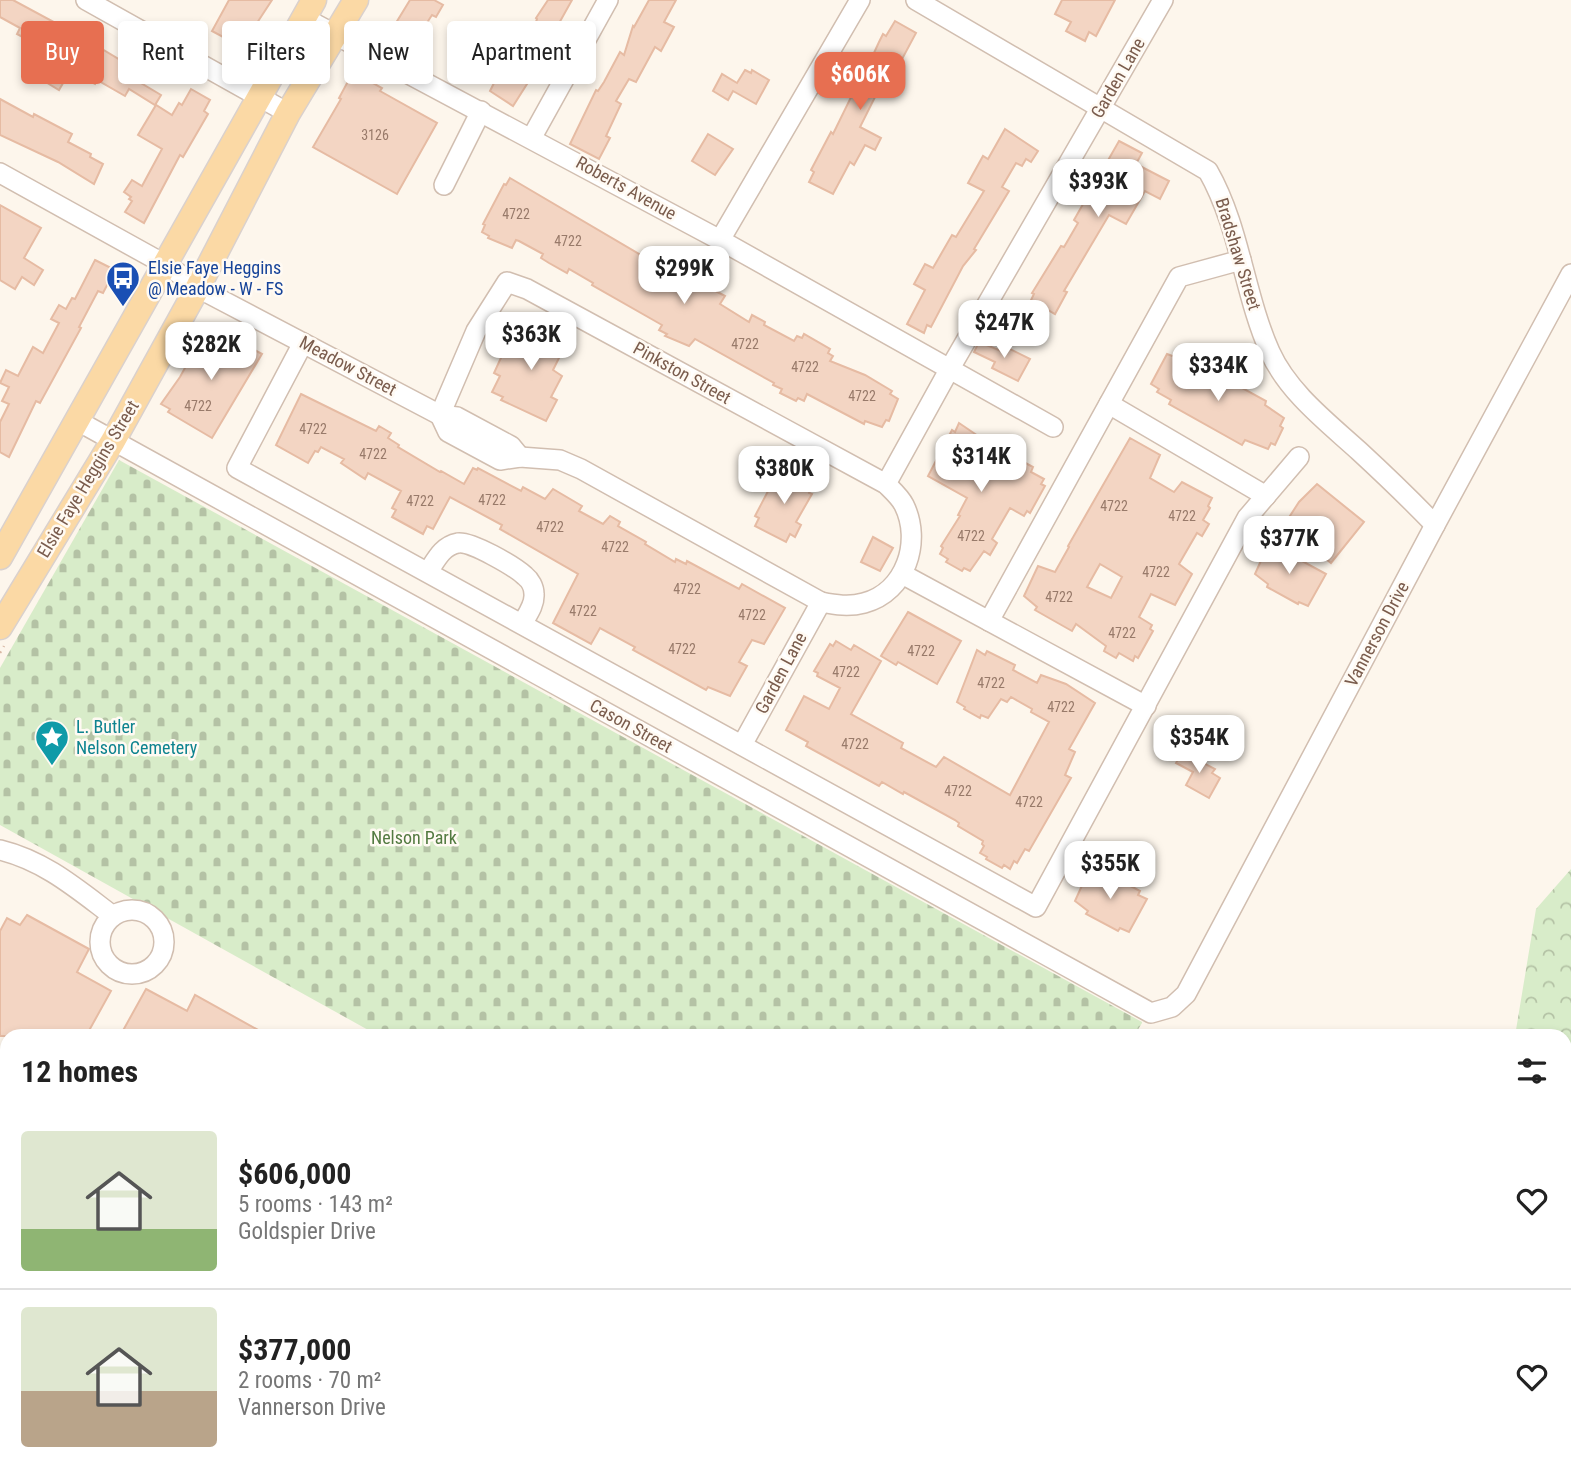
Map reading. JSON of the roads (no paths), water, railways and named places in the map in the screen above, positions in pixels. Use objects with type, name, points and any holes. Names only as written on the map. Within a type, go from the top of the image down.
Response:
[{"type":"main road","name":"Elsie Faye Heggins Street","points":[[0,627],[113,441],[198,287],[288,114],[356,0]]},
{"type":"main road","name":"Elsie Faye Heggins Street","points":[[0,557],[309,9]]},
{"type":"street","points":[[86,0],[288,114]]},
{"type":"street","points":[[532,137],[608,0]]},
{"type":"street","points":[[720,240],[860,0]]},
{"type":"street","name":"Bradshaw Street","points":[[916,0],[1208,171],[1221,194],[1258,321],[1271,355],[1291,384],[1315,410],[1400,488],[1435,525]]},
{"type":"street","name":"Garden Lane","points":[[886,484],[1163,0]]},
{"type":"street","name":"Roberts Avenue","points":[[309,9],[336,36],[532,137],[1053,427]]},
{"type":"street","points":[[444,185],[481,111]]},
{"type":"street","name":"Meadow Street","points":[[0,173],[166,265],[198,287],[303,343],[440,415],[457,416],[511,446],[520,457],[560,460],[581,469],[821,602]]},
{"type":"street","points":[[989,621],[1179,277],[1241,260]]},
{"type":"street","name":"Vannerson Drive","points":[[1186,994],[1571,274]]},
{"type":"street","name":"Pinkston Street","points":[[440,415],[476,331],[507,282],[527,289],[886,484]]},
{"type":"street","points":[[303,343],[237,468],[1036,907],[1247,518],[1299,457]]},
{"type":"street","points":[[1109,404],[1266,496]]},
{"type":"street","name":"Cason Street","points":[[76,420],[1152,1013],[1172,1007],[1186,994]]},
{"type":"street","points":[[821,602],[844,606],[866,602],[887,591],[902,574],[912,551],[912,526],[903,502],[886,484]]},
{"type":"street","points":[[428,572],[446,547],[469,543],[524,574],[531,582],[534,603],[522,624]]},
{"type":"street","points":[[902,574],[1146,706]]},
{"type":"street","name":"Garden Lane","points":[[742,745],[821,602]]},
{"type":"street","points":[[0,850],[49,868],[113,916]]},
{"type":"place","name":"Elsie Faye Heggins @ Meadow - W - FS","points":[[123,308]]},
{"type":"place","name":"L. Butler Nelson Cemetery","points":[[52,767]]},
{"type":"park label","name":"Nelson Park","points":[[414,838]]}]
